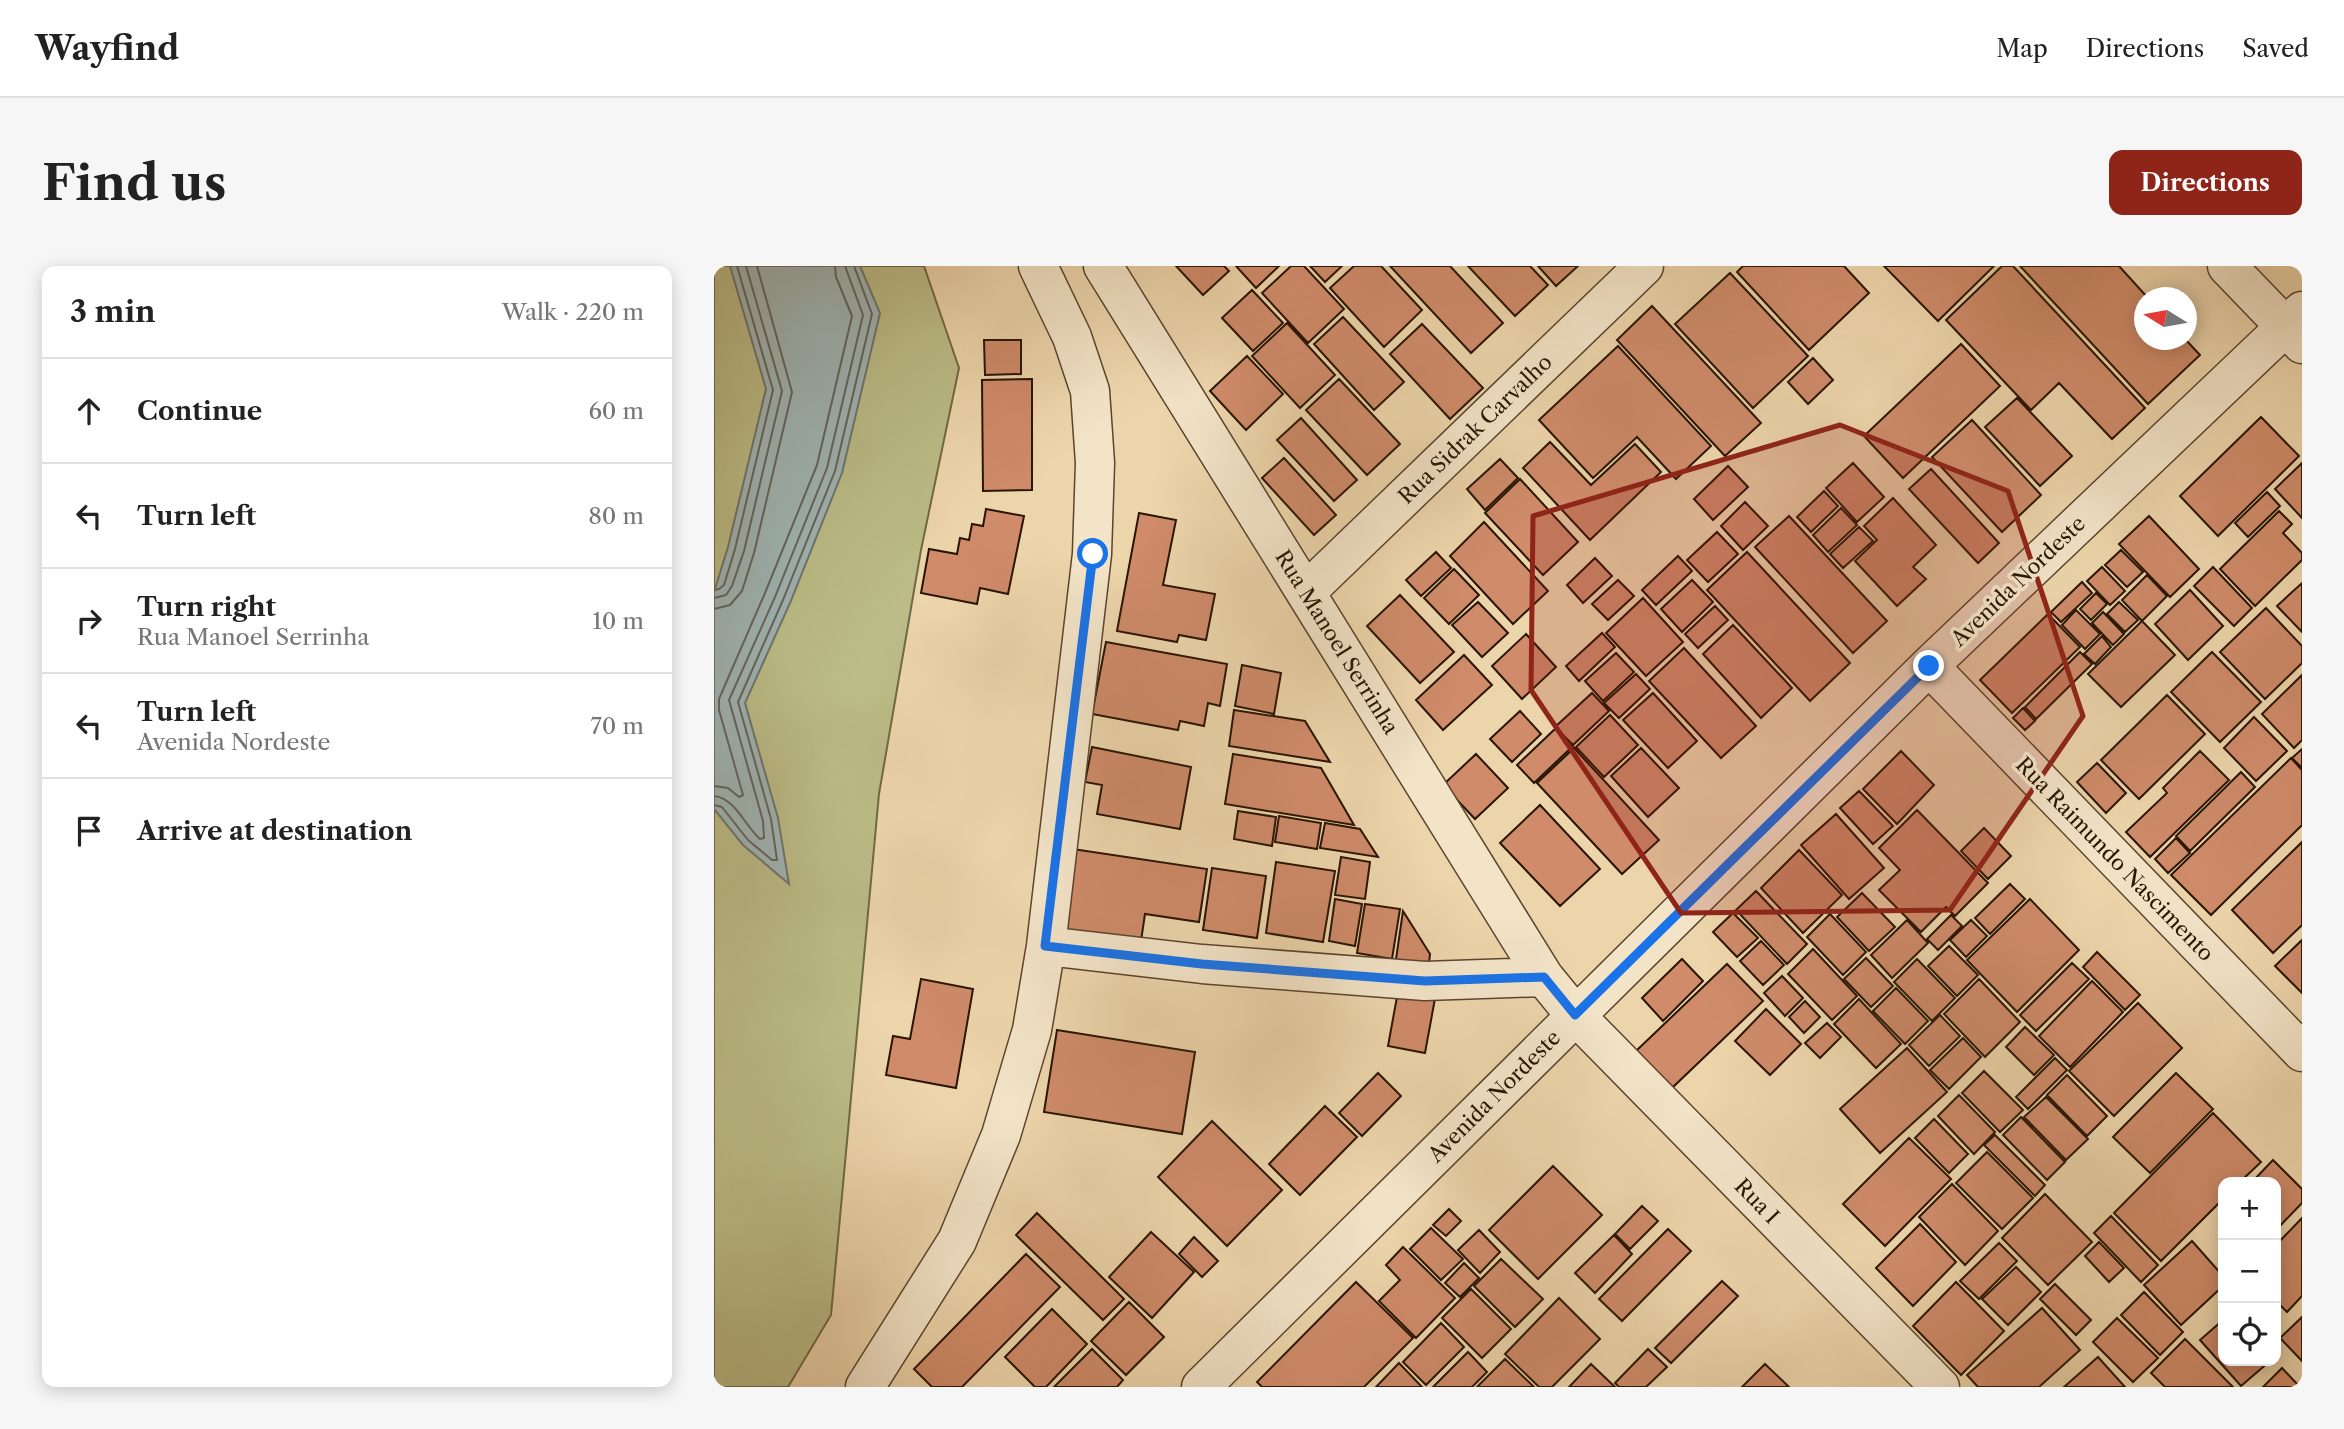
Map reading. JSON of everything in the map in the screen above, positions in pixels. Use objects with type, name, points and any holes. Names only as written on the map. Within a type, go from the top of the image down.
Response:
[{"type":"street","points":[[865,1387],[957,1241],[991,1159],[1031,1030],[1045,946],[1093,554],[1095,463],[1090,391],[1072,337],[1038,266]]},
{"type":"street","name":"Rua Manoel Serrinha","points":[[1103,266],[1544,977],[1575,1015]]},
{"type":"street","name":"Rua Sidrak Carvalho","points":[[1307,592],[1644,266]]},
{"type":"street","points":[[2227,266],[2296,327]]},
{"type":"street","name":"Avenida Nordeste","points":[[1212,1383],[1575,1015],[1929,666],[2296,327]]},
{"type":"street","name":"Rua Raimundo Nascimento","points":[[1929,666],[2302,1052]]},
{"type":"street","points":[[1045,946],[1202,964],[1425,981],[1544,977]]},
{"type":"street","name":"Rua I","points":[[1575,1015],[1940,1387]]},
{"type":"highlighted area","points":[[1840,425],[2008,491],[2083,716],[1950,910],[1681,913],[1531,690],[1533,516]]},
{"type":"green space","points":[[714,266],[924,266],[959,368],[921,550],[879,794],[831,1315],[788,1387],[714,1387]]},
{"type":"water","points":[[730,266],[860,266],[880,313],[842,473],[790,603],[745,703],[778,818],[789,884],[743,845],[714,809],[714,592],[728,547],[766,389]]},
{"type":"building","points":[[1176,266],[1224,266],[1229,271],[1203,295]]},
{"type":"building","points":[[1236,266],[1279,266],[1256,288]]},
{"type":"building","points":[[1291,266],[1304,266],[1344,309],[1308,343],[1262,293]]},
{"type":"building","points":[[1310,266],[1342,266],[1325,282]]},
{"type":"building","points":[[1354,266],[1381,266],[1422,310],[1384,347],[1330,288]]},
{"type":"building","points":[[1390,266],[1450,266],[1503,323],[1471,353]]},
{"type":"building","points":[[1468,266],[1530,266],[1548,285],[1515,316]]},
{"type":"building","points":[[1538,266],[1578,266],[1556,286]]},
{"type":"building","points":[[1743,266],[1844,266],[1869,293],[1809,350],[1737,272]]},
{"type":"building","points":[[1884,266],[1994,266],[1938,321]]},
{"type":"building","points":[[2002,266],[2013,266],[2145,408],[2112,439],[2059,383],[2031,410],[1946,320]]},
{"type":"building","points":[[2020,266],[2119,266],[2138,287],[2134,287],[2134,350],[2195,350],[2200,355],[2148,404]]},
{"type":"building","points":[[1730,273],[1808,356],[1753,408],[1675,324]]},
{"type":"building","points":[[1252,290],[1283,323],[1253,351],[1222,318]]},
{"type":"building","points":[[1652,306],[1761,423],[1725,456],[1617,340]]},
{"type":"building","points":[[1343,317],[1404,382],[1374,410],[1314,344]]},
{"type":"building","points":[[1287,323],[1335,375],[1300,408],[1252,356]]},
{"type":"building","points":[[1422,324],[1483,388],[1450,419],[1390,354]]},
{"type":"building","points":[[984,340],[1021,340],[1021,374],[985,375]]},
{"type":"building","points":[[1961,344],[2000,386],[1903,478],[1864,436]]},
{"type":"building","points":[[1618,346],[1711,446],[1676,479],[1637,437],[1593,478],[1539,420]]},
{"type":"building","points":[[1247,356],[1283,394],[1246,430],[1210,391]]},
{"type":"building","points":[[1813,358],[1833,380],[1808,404],[1788,382]]},
{"type":"building","points":[[1032,379],[1032,490],[983,491],[982,380]]},
{"type":"building","points":[[1339,379],[1400,444],[1367,475],[1306,410]]},
{"type":"building","points":[[2017,398],[2072,456],[2040,486],[1985,427]]},
{"type":"building","points":[[2261,417],[2299,456],[2218,536],[2180,496]]},
{"type":"building","points":[[1301,418],[1357,480],[1334,501],[1277,440]]},
{"type":"building","points":[[1972,420],[2041,495],[2002,532],[1932,457]]},
{"type":"building","points":[[1550,442],[1591,485],[1635,444],[1661,472],[1590,540],[1523,468]]},
{"type":"building","points":[[1284,458],[1336,515],[1314,535],[1262,478]]},
{"type":"building","points":[[1500,459],[1518,478],[1485,510],[1467,489]]},
{"type":"building","points":[[1853,463],[1884,497],[1857,522],[1826,488]]},
{"type":"building","points":[[2302,463],[2302,518],[2275,489]]},
{"type":"building","points":[[1728,466],[1748,487],[1713,520],[1694,499]]},
{"type":"building","points":[[1931,469],[1999,543],[1978,563],[1909,489]]},
{"type":"building","points":[[1520,479],[1578,542],[1543,575],[1485,513]]},
{"type":"building","points":[[1824,491],[1838,506],[1811,532],[1797,517]]},
{"type":"building","points":[[2267,492],[2280,506],[2248,537],[2235,523]]},
{"type":"building","points":[[1893,498],[1936,545],[1913,567],[1926,579],[1897,606],[1855,561],[1877,540],[1864,526]]},
{"type":"building","points":[[1745,502],[1768,526],[1743,550],[1721,526]]},
{"type":"building","points":[[1841,508],[1857,525],[1828,552],[1813,535]]},
{"type":"building","points":[[986,509],[1024,516],[1008,594],[980,588],[977,604],[921,593],[929,549],[957,554],[960,538],[969,540],[972,524],[983,526]]},
{"type":"building","points":[[2279,511],[2292,524],[2283,533],[2302,553],[2302,560],[2255,606],[2220,569]]},
{"type":"building","points":[[1139,513],[1176,520],[1163,585],[1215,594],[1206,640],[1179,635],[1177,642],[1117,631]]},
{"type":"building","points":[[1789,516],[1887,621],[1853,653],[1755,547]]},
{"type":"building","points":[[2149,516],[2199,569],[2170,597],[2119,544]]},
{"type":"building","points":[[1484,522],[1548,591],[1513,624],[1450,556]]},
{"type":"building","points":[[1859,527],[1873,541],[1843,568],[1830,554]]},
{"type":"building","points":[[1717,532],[1738,554],[1708,582],[1687,560]]},
{"type":"building","points":[[2121,550],[2143,572],[2127,587],[2105,565]]},
{"type":"building","points":[[1436,552],[1451,568],[1421,596],[1406,580]]},
{"type":"building","points":[[1747,552],[1850,663],[1810,701],[1707,590]]},
{"type":"building","points":[[1678,556],[1692,571],[1656,605],[1642,590]]},
{"type":"building","points":[[1595,558],[1612,576],[1583,603],[1567,585]]},
{"type":"building","points":[[2102,567],[2125,591],[2110,605],[2087,581]]},
{"type":"building","points":[[2213,567],[2252,608],[2234,626],[2194,586]]},
{"type":"building","points":[[1454,569],[1479,595],[1449,624],[1424,598]]},
{"type":"building","points":[[2147,575],[2167,596],[2142,621],[2122,600]]},
{"type":"building","points":[[1618,580],[1634,596],[1608,620],[1592,604]]},
{"type":"building","points":[[1692,580],[1713,602],[1682,632],[1661,609]]},
{"type":"building","points":[[2082,582],[2092,593],[2061,622],[2051,612]]},
{"type":"building","points":[[2302,583],[2302,632],[2277,606]]},
{"type":"building","points":[[2190,590],[2223,626],[2188,660],[2155,624]]},
{"type":"building","points":[[2096,593],[2107,604],[2091,620],[2080,609]]},
{"type":"building","points":[[1400,595],[1454,652],[1420,683],[1367,626]]},
{"type":"building","points":[[1643,598],[1683,642],[1646,676],[1606,633]]},
{"type":"building","points":[[1478,602],[1508,633],[1482,657],[1452,625]]},
{"type":"building","points":[[2119,602],[2138,620],[2125,632],[2107,614]]},
{"type":"building","points":[[1715,606],[1728,620],[1698,648],[1685,634]]},
{"type":"building","points":[[2266,608],[2302,646],[2302,663],[2265,699],[2220,652]]},
{"type":"building","points":[[2076,610],[2100,634],[2085,649],[2062,625]]},
{"type":"building","points":[[2103,612],[2124,634],[2113,645],[2092,623]]},
{"type":"building","points":[[2048,614],[2080,647],[2012,713],[1980,680]]},
{"type":"building","points":[[2142,621],[2175,655],[2121,707],[2088,674]]},
{"type":"building","points":[[1733,625],[1792,688],[1761,718],[1703,654]]},
{"type":"building","points":[[1602,633],[1615,647],[1579,681],[1566,666]]},
{"type":"building","points":[[1526,634],[1556,667],[1522,699],[1492,666]]},
{"type":"building","points":[[2102,636],[2111,647],[2095,664],[2084,654]]},
{"type":"building","points":[[1106,642],[1227,664],[1220,706],[1208,703],[1204,726],[1180,721],[1178,730],[1092,714]]},
{"type":"building","points":[[1684,648],[1756,726],[1721,758],[1649,681]]},
{"type":"building","points":[[2080,652],[2092,664],[2036,719],[2025,707]]},
{"type":"building","points":[[2212,652],[2261,702],[2220,742],[2171,692]]},
{"type":"building","points":[[1616,653],[1634,672],[1603,701],[1585,681]]},
{"type":"building","points":[[1464,655],[1492,685],[1443,730],[1416,700]]},
{"type":"building","points":[[1242,665],[1281,673],[1274,714],[1235,706]]},
{"type":"building","points":[[1636,674],[1650,689],[1619,718],[1604,703]]},
{"type":"building","points":[[2302,675],[2302,740],[2294,748],[2262,714]]},
{"type":"building","points":[[1592,693],[1609,711],[1573,745],[1555,727]]},
{"type":"building","points":[[1653,693],[1697,741],[1668,768],[1623,720]]},
{"type":"building","points":[[2167,695],[2205,734],[2139,799],[2101,760]]},
{"type":"building","points":[[2023,708],[2035,721],[2025,730],[2013,718]]},
{"type":"building","points":[[1234,710],[1305,721],[1330,762],[1229,746]]},
{"type":"building","points":[[1520,711],[1541,734],[1512,762],[1490,739]]},
{"type":"building","points":[[1610,715],[1638,745],[1604,777],[1576,747]]},
{"type":"building","points":[[2254,717],[2287,751],[2256,781],[2224,748]]},
{"type":"building","points":[[1556,728],[1573,746],[1534,783],[1517,765]]},
{"type":"building","points":[[1092,747],[1191,767],[1180,829],[1097,814],[1102,785],[1085,782]]},
{"type":"building","points":[[1574,748],[1659,840],[1622,874],[1537,783]]},
{"type":"building","points":[[1641,748],[1679,788],[1648,817],[1611,776]]},
{"type":"building","points":[[2302,749],[2302,768],[2292,758]]},
{"type":"building","points":[[1901,751],[1934,785],[1897,824],[1863,789]]},
{"type":"building","points":[[2200,751],[2229,780],[2150,857],[2126,832],[2167,793],[2163,788]]},
{"type":"building","points":[[1233,754],[1321,768],[1354,825],[1225,804]]},
{"type":"building","points":[[1476,754],[1508,788],[1475,819],[1443,785]]},
{"type":"building","points":[[2291,758],[2302,770],[2302,825],[2211,915],[2171,875]]},
{"type":"building","points":[[2097,763],[2126,793],[2106,813],[2077,782]]},
{"type":"building","points":[[2241,772],[2255,787],[2190,851],[2176,836]]},
{"type":"building","points":[[1859,791],[1893,826],[1873,844],[1840,808]]},
{"type":"building","points":[[1540,805],[1600,869],[1560,906],[1500,843]]},
{"type":"building","points":[[1917,810],[1988,883],[1955,916],[1946,907],[1921,932],[1879,890],[1900,870],[1879,848]]},
{"type":"building","points":[[1238,811],[1276,817],[1272,846],[1234,839]]},
{"type":"building","points":[[1836,814],[1884,868],[1849,899],[1801,845]]},
{"type":"building","points":[[1279,816],[1321,823],[1317,849],[1275,842]]},
{"type":"building","points":[[1325,823],[1360,829],[1378,857],[1320,848]]},
{"type":"building","points":[[1984,828],[2011,856],[1988,879],[1961,851]]},
{"type":"building","points":[[2176,838],[2190,853],[2168,873],[2155,859]]},
{"type":"building","points":[[2302,842],[2302,925],[2273,953],[2232,910]]},
{"type":"building","points":[[1066,848],[1207,869],[1199,922],[1145,914],[1141,941],[1054,928]]},
{"type":"building","points":[[1799,850],[1842,895],[1803,933],[1761,888]]},
{"type":"building","points":[[1341,857],[1370,862],[1365,899],[1335,895]]},
{"type":"building","points":[[1276,862],[1335,871],[1323,942],[1266,933]]},
{"type":"building","points":[[1212,868],[1266,876],[1257,938],[1203,930]]},
{"type":"building","points":[[2010,884],[2025,899],[1990,934],[1975,918]]},
{"type":"building","points":[[1756,891],[1807,944],[1787,964],[1736,910]]},
{"type":"building","points":[[1862,893],[1895,927],[1869,951],[1837,917]]},
{"type":"building","points":[[1335,899],[1362,904],[1355,946],[1329,941]]},
{"type":"building","points":[[2030,899],[2079,950],[2017,1012],[1967,960]]},
{"type":"building","points":[[1365,904],[1400,909],[1392,959],[1357,953]]},
{"type":"building","points":[[1403,911],[1430,954],[1428,971],[1395,966]]},
{"type":"building","points":[[1733,913],[1758,938],[1737,957],[1713,932]]},
{"type":"building","points":[[1830,914],[1866,952],[1843,975],[1807,937]]},
{"type":"building","points":[[1951,915],[1962,926],[1938,950],[1927,939]]},
{"type":"building","points":[[1907,920],[1928,943],[1892,978],[1871,955]]},
{"type":"building","points":[[1971,920],[1987,936],[1966,957],[1950,940]]},
{"type":"building","points":[[2302,940],[2302,993],[2275,966]]},
{"type":"building","points":[[1761,941],[1784,965],[1763,985],[1740,961]]},
{"type":"building","points":[[1949,946],[1978,975],[1957,996],[1928,966]]},
{"type":"building","points":[[1813,949],[1857,996],[1832,1020],[1788,974]]},
{"type":"building","points":[[2097,952],[2140,995],[2125,1010],[2083,967]]},
{"type":"building","points":[[1866,958],[1893,986],[1871,1007],[1844,979]]},
{"type":"building","points":[[1682,959],[1703,981],[1663,1021],[1642,998]]},
{"type":"building","points":[[1917,959],[1955,998],[1932,1021],[1894,982]]},
{"type":"building","points":[[2072,963],[2089,979],[2036,1031],[2020,1015]]},
{"type":"building","points":[[1727,964],[1763,1001],[1672,1088],[1636,1051]]},
{"type":"building","points":[[1782,976],[1803,998],[1785,1016],[1764,993]]},
{"type":"building","points":[[921,979],[973,989],[956,1088],[886,1075],[893,1036],[910,1039]]},
{"type":"building","points":[[1979,979],[2020,1022],[1985,1057],[1944,1014]]},
{"type":"building","points":[[2092,981],[2123,1012],[2070,1067],[2039,1036]]},
{"type":"building","points":[[1399,986],[1436,993],[1425,1053],[1388,1046]]},
{"type":"building","points":[[1896,988],[1928,1021],[1905,1044],[1873,1011]]},
{"type":"building","points":[[1859,999],[1901,1044],[1876,1068],[1834,1024]]},
{"type":"building","points":[[1805,1001],[1820,1017],[1804,1033],[1789,1017]]},
{"type":"building","points":[[2138,1003],[2182,1048],[2114,1116],[2069,1071]]},
{"type":"building","points":[[1766,1009],[1801,1044],[1770,1075],[1735,1041]]},
{"type":"building","points":[[1940,1015],[1960,1036],[1929,1066],[1909,1045]]},
{"type":"building","points":[[1827,1023],[1841,1037],[1820,1058],[1805,1043]]},
{"type":"building","points":[[2025,1027],[2054,1055],[2034,1075],[2006,1047]]},
{"type":"building","points":[[1057,1030],[1195,1052],[1182,1134],[1044,1112]]},
{"type":"building","points":[[1963,1038],[1981,1057],[1949,1089],[1930,1070]]},
{"type":"building","points":[[1907,1048],[1947,1092],[1880,1153],[1840,1109]]},
{"type":"building","points":[[2055,1058],[2067,1070],[2028,1109],[2016,1097]]},
{"type":"building","points":[[1984,1071],[2023,1110],[2000,1132],[1962,1093]]},
{"type":"building","points":[[1378,1073],[1401,1096],[1362,1136],[1339,1113]]},
{"type":"building","points":[[2176,1073],[2213,1109],[2150,1173],[2113,1137]]},
{"type":"building","points":[[2067,1075],[2107,1116],[2087,1136],[2047,1095]]},
{"type":"building","points":[[1959,1095],[1995,1132],[1974,1154],[1938,1116]]},
{"type":"building","points":[[2046,1097],[2088,1139],[2066,1160],[2024,1117]]},
{"type":"building","points":[[1325,1106],[1357,1137],[1300,1195],[1269,1164]]},
{"type":"building","points":[[2213,1113],[2261,1162],[2245,1177],[2218,1177],[2218,1204],[2161,1261],[2114,1213]]},
{"type":"building","points":[[2021,1117],[2065,1162],[2047,1180],[2003,1135]]},
{"type":"building","points":[[1934,1119],[1968,1154],[1949,1173],[1915,1138]]},
{"type":"building","points":[[1212,1121],[1282,1190],[1227,1246],[1158,1177]]},
{"type":"building","points":[[1995,1135],[2045,1185],[2035,1196],[1984,1145]]},
{"type":"building","points":[[1909,1138],[1951,1179],[1885,1246],[1843,1204]]},
{"type":"building","points":[[1987,1152],[2033,1198],[2002,1229],[1956,1183]]},
{"type":"building","points":[[2273,1160],[2302,1189],[2302,1203],[2281,1225],[2281,1177],[2257,1177]]},
{"type":"building","points":[[1553,1166],[1602,1215],[1538,1279],[1489,1230]]},
{"type":"building","points":[[1952,1184],[1998,1231],[1965,1265],[1919,1217]]},
{"type":"building","points":[[2045,1194],[2092,1242],[2048,1285],[2002,1238]]},
{"type":"building","points":[[1642,1206],[1658,1221],[1630,1249],[1615,1234]]},
{"type":"building","points":[[1449,1209],[1461,1221],[1446,1236],[1433,1225]]},
{"type":"building","points":[[1037,1213],[1124,1299],[1103,1320],[1016,1235]]},
{"type":"building","points":[[2111,1216],[2158,1265],[2141,1282],[2094,1233]]},
{"type":"building","points":[[2302,1218],[2302,1296],[2287,1312],[2281,1306],[2281,1240]]},
{"type":"building","points":[[1920,1224],[1956,1262],[1913,1306],[1876,1268]]},
{"type":"building","points":[[1431,1228],[1463,1259],[1441,1280],[1410,1249]]},
{"type":"building","points":[[1668,1229],[1691,1251],[1622,1321],[1599,1299]]},
{"type":"building","points":[[1479,1230],[1500,1252],[1480,1273],[1458,1250]]},
{"type":"building","points":[[1151,1232],[1194,1272],[1152,1318],[1109,1277]]},
{"type":"building","points":[[1614,1235],[1632,1254],[1595,1293],[1575,1273]]},
{"type":"building","points":[[1194,1237],[1218,1261],[1202,1277],[1179,1254]]},
{"type":"building","points":[[2192,1241],[2218,1270],[2218,1291],[2181,1325],[2144,1285]]},
{"type":"building","points":[[2099,1242],[2124,1268],[2109,1282],[2085,1256]]},
{"type":"building","points":[[1999,1243],[2017,1261],[1979,1299],[1960,1281]]},
{"type":"building","points":[[1403,1247],[1455,1298],[1416,1338],[1379,1301],[1400,1280],[1386,1265]]},
{"type":"building","points":[[1026,1254],[1060,1287],[962,1387],[932,1387],[914,1369]]},
{"type":"building","points":[[1501,1259],[1543,1299],[1515,1327],[1474,1286]]},
{"type":"building","points":[[1464,1263],[1479,1278],[1460,1297],[1445,1283]]},
{"type":"building","points":[[2016,1267],[2041,1292],[2008,1325],[1982,1299]]},
{"type":"building","points":[[1722,1281],[1738,1296],[1671,1363],[1655,1348]]},
{"type":"building","points":[[1356,1282],[1413,1338],[1364,1387],[1262,1387],[1257,1382]]},
{"type":"building","points":[[1956,1282],[2004,1331],[1961,1375],[1913,1326]]},
{"type":"building","points":[[2055,1284],[2091,1320],[2076,1335],[2040,1299]]},
{"type":"building","points":[[1471,1289],[1511,1329],[1482,1358],[1442,1318]]},
{"type":"building","points":[[2144,1292],[2183,1332],[2160,1355],[2121,1315]]},
{"type":"building","points":[[1559,1298],[1600,1339],[1552,1387],[1539,1387],[1505,1354]]},
{"type":"building","points":[[1129,1302],[1164,1337],[1126,1375],[1091,1341]]},
{"type":"building","points":[[2042,1308],[2080,1350],[2039,1387],[1978,1387],[1967,1375]]},
{"type":"building","points":[[1052,1309],[1087,1344],[1046,1387],[1035,1387],[1005,1357]]},
{"type":"building","points":[[2302,1317],[2302,1361],[2281,1339]]},
{"type":"building","points":[[2117,1318],[2158,1358],[2133,1382],[2093,1342]]},
{"type":"building","points":[[1441,1323],[1464,1347],[1426,1385],[1403,1362]]},
{"type":"building","points":[[2218,1324],[2218,1360],[2200,1340]]},
{"type":"building","points":[[2185,1339],[2233,1387],[2165,1387],[2151,1373]]},
{"type":"building","points":[[1092,1349],[1123,1380],[1117,1387],[1054,1387]]},
{"type":"building","points":[[1648,1349],[1667,1367],[1646,1387],[1619,1387],[1615,1383]]},
{"type":"building","points":[[1468,1352],[1487,1372],[1472,1387],[1433,1387]]},
{"type":"building","points":[[2098,1357],[2125,1387],[2064,1387]]},
{"type":"building","points":[[1505,1359],[1534,1387],[1477,1387]]},
{"type":"building","points":[[1399,1363],[1422,1387],[1376,1387]]},
{"type":"building","points":[[1591,1364],[1615,1387],[1569,1387]]},
{"type":"building","points":[[1765,1364],[1789,1387],[1742,1387]]},
{"type":"building","points":[[2223,1366],[2264,1366],[2241,1386]]},
{"type":"building","points":[[2282,1368],[2300,1387],[2263,1387]]},
{"type":"route","points":[[1093,554],[1045,946],[1202,964],[1425,981],[1544,977],[1575,1015],[1929,666]]}]
